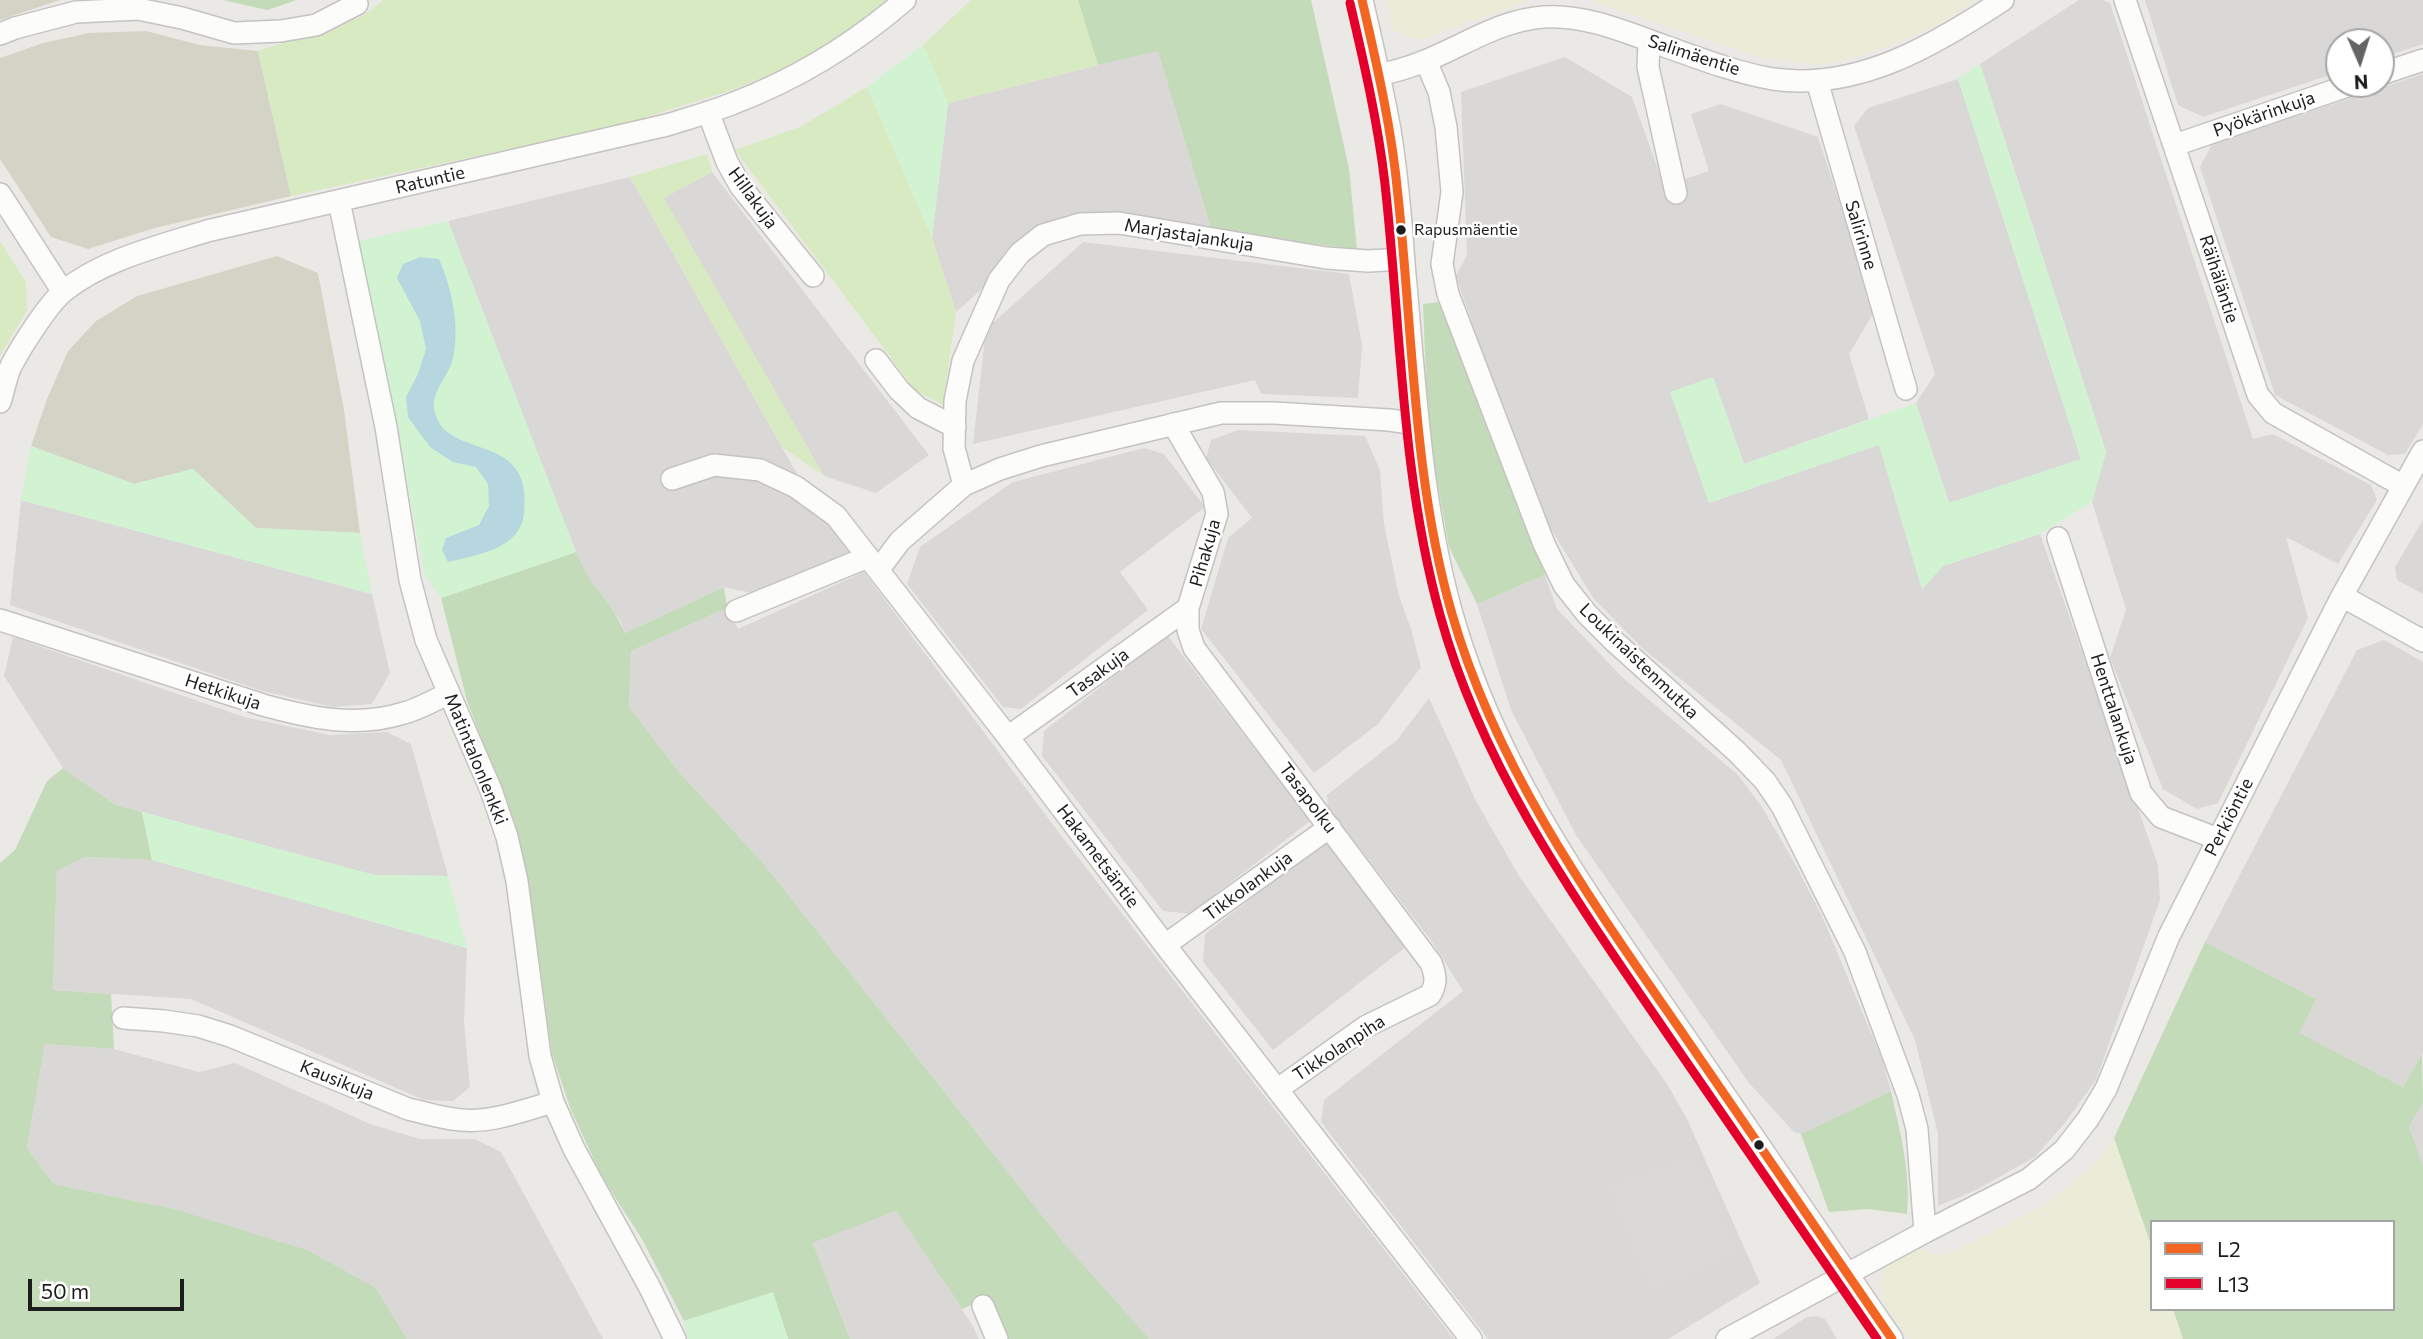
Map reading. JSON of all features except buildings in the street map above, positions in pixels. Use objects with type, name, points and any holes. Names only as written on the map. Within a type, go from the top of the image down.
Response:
[{"type":"street","name":"Ratuntie","points":[[0,401],[11,366],[35,328],[63,292],[101,269],[207,231],[667,125],[708,112],[793,76],[850,44],[905,0]]},
{"type":"street","points":[[1362,0],[1391,135],[1417,424],[1427,501],[1452,612],[1471,673],[1499,741],[1528,799],[1605,920],[1892,1339]]},
{"type":"street","name":"Salimäentie","points":[[1380,75],[1426,61],[1480,34],[1515,22],[1544,17],[1577,19],[1713,63],[1770,78],[1816,81],[1863,73],[1900,59],[2003,0]]},
{"type":"street","name":"Räihäläntie","points":[[2125,0],[2258,395],[2273,413],[2403,486]]},
{"type":"street","points":[[0,34],[76,12],[138,9],[234,33],[281,31],[316,25],[357,4]]},
{"type":"street","points":[[1648,40],[1648,67],[1676,193]]},
{"type":"street","points":[[2395,69],[2423,60]]},
{"type":"street","name":"Loukinaistenmutka","points":[[1426,61],[1438,92],[1449,155],[1452,192],[1442,264],[1448,294],[1544,544],[1564,585],[1587,614],[1737,752],[1765,781],[1782,806],[1855,952],[1908,1095],[1917,1129],[1925,1232]]},
{"type":"street","name":"Salirinne","points":[[1816,81],[1906,388]]},
{"type":"street","name":"Pyökärinkuja","points":[[2175,145],[2325,94]]},
{"type":"street","name":"Hillakuja","points":[[708,112],[727,162],[741,187],[813,276]]},
{"type":"street","points":[[0,194],[63,292]]},
{"type":"street","name":"Matintalonlenkki","points":[[338,201],[386,427],[410,580],[426,640],[491,790],[507,837],[517,881],[540,1056],[553,1102],[574,1149],[675,1339]]},
{"type":"street","name":"Marjastajankuja","points":[[964,485],[954,448],[955,401],[963,361],[999,280],[1020,253],[1043,235],[1080,224],[1119,223],[1325,258],[1368,261],[1404,259]]},
{"type":"street","points":[[876,360],[899,390],[918,408],[955,427]]},
{"type":"street","points":[[736,611],[874,563],[964,485],[1000,469],[1041,456],[1221,413],[1274,413],[1417,424]]},
{"type":"street","name":"Pihakuja","points":[[1173,424],[1213,492],[1217,514],[1188,608]]},
{"type":"street","name":"Perkiöntie","points":[[1727,1339],[1925,1232],[2029,1180],[2064,1150],[2106,1088],[2169,936],[2342,596],[2423,451]]},
{"type":"street","name":"Hakametsäntie","points":[[672,479],[714,465],[760,470],[796,487],[836,516],[1471,1339]]},
{"type":"street","name":"Henttalankuja","points":[[2057,538],[2141,793],[2161,817],[2218,839]]},
{"type":"street","points":[[2342,596],[2423,641]]},
{"type":"street","name":"Tasakuja","points":[[1009,737],[1188,608]]},
{"type":"street","name":"Tasapolku","points":[[1188,608],[1188,630],[1194,648],[1431,962],[1436,975],[1436,985]]},
{"type":"street","name":"Hetkikuja","points":[[0,620],[297,715],[334,721],[369,721],[406,713],[449,693]]},
{"type":"street","name":"Tikkolankuja","points":[[1165,945],[1330,827]]},
{"type":"street","name":"Tikkolanpiha","points":[[1278,1089],[1365,1027],[1430,995],[1436,985]]},
{"type":"street","name":"Kausikuja","points":[[123,1018],[175,1023],[230,1036],[408,1109],[436,1116],[464,1121],[495,1118],[553,1102]]},
{"type":"street","points":[[983,1306],[996,1339]]},
{"type":"shaded area","points":[[0,0],[60,0],[0,20]]},
{"type":"shaded area","points":[[2079,0],[2102,0],[2110,3],[2253,439],[2273,434],[2371,485],[2377,500],[2338,564],[2286,537],[2308,618],[2218,803],[2197,809],[2163,789],[2110,658],[2126,609],[2092,502],[2106,452],[1980,64]]},
{"type":"shaded area","points":[[2145,0],[2423,0],[2423,44],[2395,53],[2395,28],[2325,28],[2325,77],[2203,117],[2178,105]]},
{"type":"shaded area","points":[[146,31],[200,45],[258,51],[291,196],[155,228],[88,249],[51,237],[0,159],[0,58],[43,43],[89,33]]},
{"type":"shaded area","points":[[1158,50],[1212,232],[1066,215],[956,312],[932,238],[948,103]]},
{"type":"shaded area","points":[[1565,57],[1632,97],[1664,186],[1709,171],[1691,114],[1721,104],[1818,137],[1875,310],[1849,354],[1869,419],[1744,464],[1713,378],[1671,392],[1709,503],[1879,444],[1922,589],[1943,566],[2040,534],[2158,865],[2160,900],[2096,1080],[2064,1124],[2035,1157],[1976,1190],[1938,1206],[1938,1134],[1915,1040],[1781,760],[1642,648],[1594,599],[1549,526],[1456,276],[1467,255],[1461,92]]},
{"type":"shaded area","points":[[2423,74],[2423,424],[2405,454],[2388,455],[2275,395],[2200,167],[2212,144],[2351,98],[2395,98],[2395,83]]},
{"type":"shaded area","points":[[1958,79],[2081,459],[1949,503],[1916,403],[1935,374],[1854,126],[1868,108]]},
{"type":"shaded area","points":[[712,172],[929,455],[876,493],[824,476],[663,198]]},
{"type":"shaded area","points":[[630,177],[815,506],[849,552],[756,594],[724,587],[625,633],[621,622],[582,568],[448,221]]},
{"type":"shaded area","points":[[1083,242],[1349,274],[1362,345],[1358,398],[1261,394],[1255,380],[973,444],[986,329]]},
{"type":"shaded area","points":[[277,256],[318,273],[344,410],[360,533],[256,528],[193,469],[134,484],[31,446],[47,399],[68,351],[96,321],[137,296]]},
{"type":"shaded area","points":[[1238,430],[1365,436],[1380,470],[1384,524],[1399,596],[1421,667],[1378,724],[1314,773],[1201,629],[1228,538],[1252,518],[1206,458],[1211,440]]},
{"type":"shaded area","points":[[1144,448],[1164,454],[1205,507],[1120,572],[1148,610],[1021,709],[1003,707],[907,584],[920,547],[1013,482]]},
{"type":"shaded area","points":[[21,500],[372,594],[390,673],[372,704],[333,707],[262,691],[10,605]]},
{"type":"shaded area","points":[[2423,520],[2423,594],[2397,580],[2395,567]]},
{"type":"shaded area","points":[[864,572],[1063,838],[1454,1339],[1146,1339],[1064,1243],[764,864],[680,773],[629,707],[631,651],[727,608],[738,629]]},
{"type":"shaded area","points":[[1545,575],[1557,609],[1622,677],[1738,775],[1762,807],[1822,916],[1882,1059],[1891,1091],[1801,1134],[1794,1132],[1749,1083],[1576,835],[1511,710],[1477,604]]},
{"type":"shaded area","points":[[1167,635],[1310,821],[1190,914],[1163,911],[1042,756],[1044,731]]},
{"type":"shaded area","points":[[13,637],[244,717],[329,735],[387,732],[411,744],[448,876],[374,875],[116,805],[63,768],[4,676]]},
{"type":"shaded area","points":[[2384,640],[2423,662],[2423,1052],[2403,1087],[2300,1033],[2316,999],[2205,942],[2357,650]]},
{"type":"shaded area","points":[[1429,698],[1476,801],[1519,876],[1667,1084],[1686,1117],[1760,1283],[1668,1339],[1488,1339],[1321,1122],[1324,1100],[1463,991],[1433,943],[1328,807],[1327,795],[1397,740]]},
{"type":"shaded area","points":[[1326,841],[1407,946],[1273,1050],[1203,962],[1205,934]]},
{"type":"shaded area","points":[[85,857],[152,860],[467,948],[464,1023],[470,1087],[453,1101],[424,1100],[191,999],[53,990],[57,871]]},
{"type":"shaded area","points":[[45,1044],[114,1049],[199,1072],[235,1063],[370,1124],[420,1139],[475,1139],[501,1152],[603,1339],[407,1339],[376,1288],[174,1209],[54,1184],[27,1148]]},
{"type":"shaded area","points":[[2423,1104],[2423,1166],[2409,1126]]},
{"type":"shaded area","points":[[1697,1153],[1741,1255],[1650,1294],[1606,1184]]},
{"type":"shaded area","points":[[896,1211],[979,1339],[850,1339],[813,1243]]},
{"type":"shaded area","points":[[1807,1317],[1825,1319],[1837,1339],[1773,1339]]},
{"type":"green space","points":[[223,0],[297,0],[267,10]]},
{"type":"green space","points":[[384,0],[889,0],[814,56],[735,89],[621,125],[291,196],[258,51],[363,16]]},
{"type":"green space","points":[[971,0],[1078,0],[1098,65],[948,103],[923,45]]},
{"type":"green space","points":[[1078,0],[1311,0],[1349,168],[1357,249],[1212,232],[1158,51],[1098,65]]},
{"type":"green space","points":[[1386,0],[1532,0],[1419,40],[1393,30]]},
{"type":"green space","points":[[1589,0],[1974,0],[1942,23],[1870,54],[1819,65],[1763,58]]},
{"type":"green space","points":[[923,45],[948,103],[932,238],[867,87]]},
{"type":"green space","points":[[1980,64],[2106,452],[2092,502],[2040,534],[1943,566],[1922,589],[1879,445],[1709,503],[1670,392],[1713,377],[1744,464],[1916,403],[1949,503],[2081,459],[1958,79]]},
{"type":"green space","points":[[867,87],[932,238],[956,312],[943,405],[915,390],[735,150],[800,127]]},
{"type":"green space","points":[[707,154],[712,172],[664,198],[824,476],[782,447],[630,177]]},
{"type":"green space","points":[[448,221],[576,552],[441,598],[424,573],[388,378],[359,241]]},
{"type":"green space","points":[[0,241],[26,282],[27,310],[0,356]]},
{"type":"green space","points":[[1439,302],[1545,575],[1477,604],[1449,547],[1428,431],[1423,304]]},
{"type":"green space","points":[[31,446],[134,484],[193,469],[256,528],[360,533],[372,594],[21,500]]},
{"type":"green space","points":[[576,552],[625,633],[724,587],[727,608],[631,651],[629,707],[680,773],[764,864],[1064,1243],[1149,1339],[1007,1339],[985,1299],[962,1309],[896,1211],[813,1243],[850,1339],[788,1339],[773,1293],[684,1321],[642,1239],[602,1177],[571,1110],[552,1054],[528,881],[506,802],[467,701],[441,598]]},
{"type":"green space","points":[[63,768],[116,805],[142,812],[152,860],[85,857],[57,871],[53,990],[111,994],[114,1049],[45,1044],[27,1148],[54,1184],[174,1209],[307,1250],[376,1288],[407,1339],[0,1339],[0,863],[15,850],[47,781]]},
{"type":"green space","points":[[142,812],[374,875],[448,876],[467,948],[152,860]]},
{"type":"green space","points":[[2205,942],[2316,999],[2300,1033],[2403,1087],[2422,1054],[2423,1104],[2409,1126],[2423,1166],[2423,1339],[2183,1339],[2174,1311],[2395,1311],[2395,1220],[2150,1220],[2150,1242],[2114,1138]]},
{"type":"green space","points":[[1891,1091],[1906,1167],[1907,1214],[1868,1209],[1829,1212],[1801,1134]]},
{"type":"green space","points":[[2114,1138],[2150,1242],[2150,1311],[2174,1311],[2183,1339],[1909,1339],[1883,1302],[1881,1281],[1885,1265],[1917,1248],[1943,1256],[2052,1201],[2099,1159]]},
{"type":"green space","points":[[773,1292],[788,1339],[688,1339],[684,1321]]},
{"type":"water","points":[[420,257],[439,259],[448,282],[455,320],[453,358],[437,391],[435,413],[443,428],[456,438],[504,458],[516,469],[524,487],[524,514],[515,535],[495,549],[448,562],[442,550],[446,538],[479,525],[489,506],[488,484],[476,467],[453,462],[430,447],[408,417],[406,397],[418,374],[426,349],[420,321],[397,278],[403,264]]},
{"type":"transit line","name":"L2","points":[[1362,0],[1392,147],[1416,406],[1429,511],[1452,614],[1471,670],[1493,725],[1519,778],[1579,880],[1892,1339]]},
{"type":"transit line","name":"L13","points":[[1350,3],[1382,161],[1404,401],[1417,509],[1440,615],[1458,672],[1507,782],[1568,885],[1877,1339]]},
{"type":"place","name":"Rapusmäentie","points":[[1401,230]]}]
